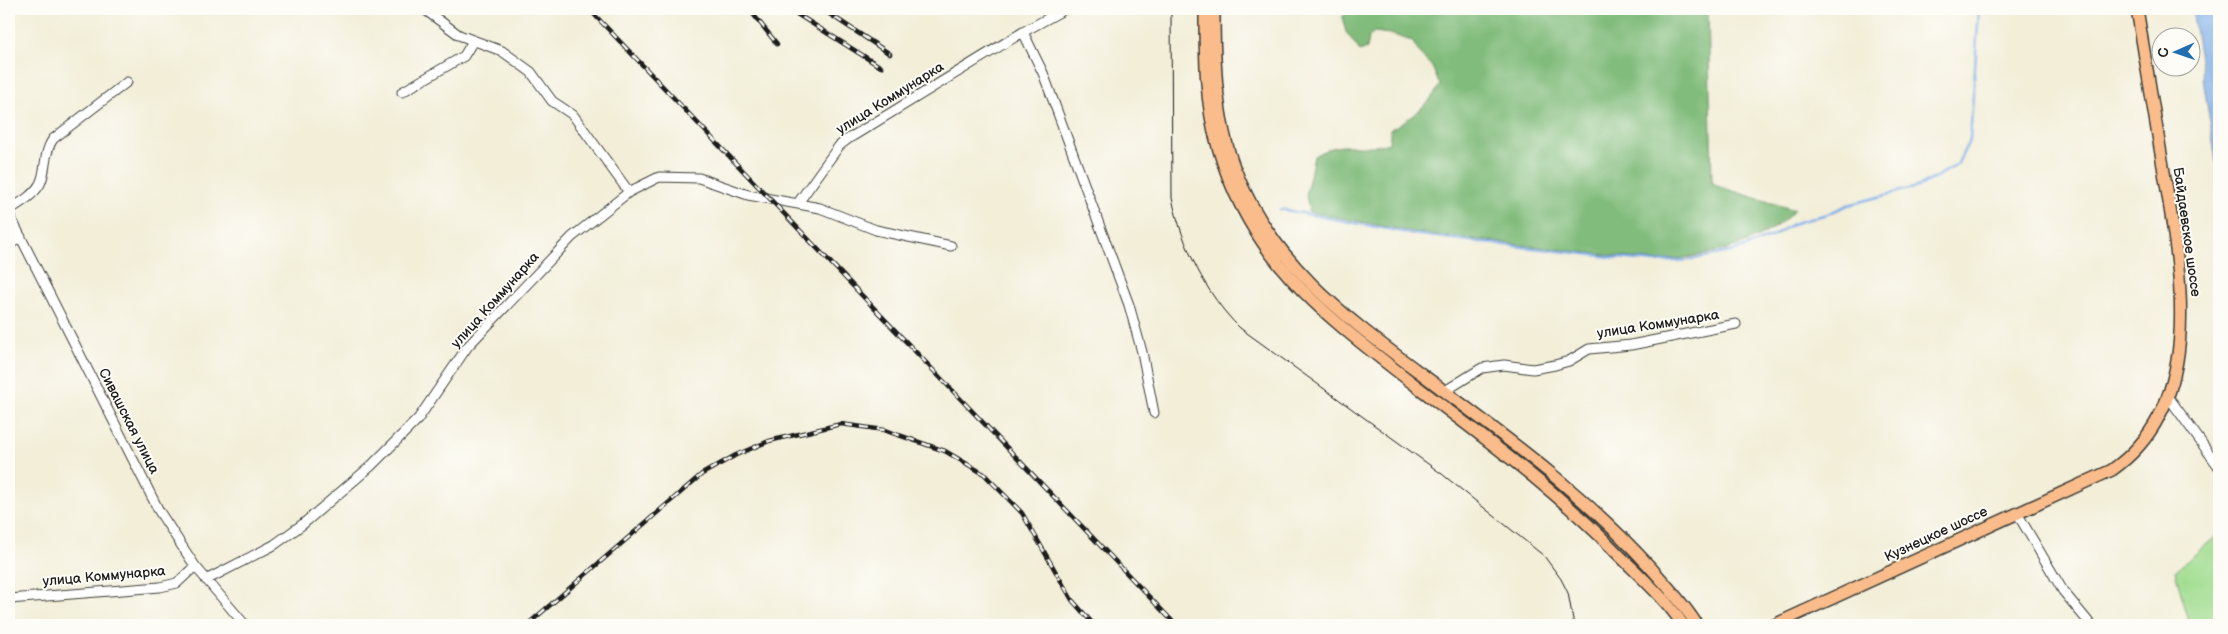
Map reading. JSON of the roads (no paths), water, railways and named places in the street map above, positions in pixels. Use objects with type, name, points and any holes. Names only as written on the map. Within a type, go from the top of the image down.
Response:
[{"type":"main road","points":[[1205,9],[1209,89],[1217,145],[1225,171],[1247,220],[1278,265],[1320,309],[1558,495],[1641,578],[1683,625]]},
{"type":"main road","points":[[1214,9],[1218,86],[1226,140],[1234,167],[1264,228],[1295,268],[1328,302],[1554,474],[1580,497],[1633,548],[1685,607],[1698,625]]},
{"type":"main road","name":"Байдаевское шоссе","points":[[2112,470],[2132,454],[2144,440],[2167,395],[2179,349],[2182,322],[2177,248],[2137,9]]},
{"type":"main road","name":"Кузнецкое шоссе","points":[[1774,625],[2112,470]]},
{"type":"street","points":[[424,9],[459,35],[502,51],[531,72],[552,101],[572,115],[629,192]]},
{"type":"street","name":"улица Коммунарка","points":[[206,580],[274,545],[303,524],[372,466],[418,419],[468,346],[572,237],[629,192],[659,177],[699,178],[748,195],[798,204],[839,146],[848,139],[1064,9]]},
{"type":"street","points":[[1023,32],[1043,73],[1129,305],[1142,352],[1154,413]]},
{"type":"street","points":[[402,92],[464,56],[473,41]]},
{"type":"street","points":[[9,210],[27,198],[40,184],[47,147],[54,139],[127,82]]},
{"type":"street","points":[[798,204],[838,213],[876,230],[951,246]]},
{"type":"street","name":"Сивашская улица","points":[[9,214],[159,511],[195,566],[245,625]]},
{"type":"street","points":[[9,244],[21,237]]},
{"type":"street","name":"улица Коммунарка","points":[[1445,391],[1482,368],[1504,365],[1533,369],[1555,366],[1569,361],[1589,349],[1631,345],[1736,324]]},
{"type":"street","points":[[2167,395],[2219,467]]},
{"type":"street","points":[[2017,513],[2059,584],[2091,625]]},
{"type":"street","name":"улица Коммунарка","points":[[9,599],[160,587],[176,583],[195,566]]},
{"type":"water","points":[[2192,9],[2219,9],[2219,180],[2200,60],[2200,28],[2195,28]]},
{"type":"waterway","points":[[1280,209],[1419,235],[1654,262],[1689,260],[1734,251],[1773,236],[1792,224],[1827,214],[1848,205],[1920,186],[1957,165],[1970,139],[1979,9]]},
{"type":"tram line","points":[[1171,9],[1172,198],[1176,216],[1189,251],[1206,285],[1240,328],[1442,474],[1544,556],[1561,579],[1568,593],[1574,625]]},
{"type":"railway","points":[[589,9],[1176,625]]},
{"type":"railway","points":[[749,9],[777,44]]},
{"type":"railway","points":[[789,9],[881,67]]},
{"type":"railway","points":[[822,9],[890,54]]},
{"type":"railway","points":[[527,625],[702,474],[736,455],[769,441],[841,424],[884,430],[945,451],[984,474],[1022,513],[1072,600],[1094,625]]}]
